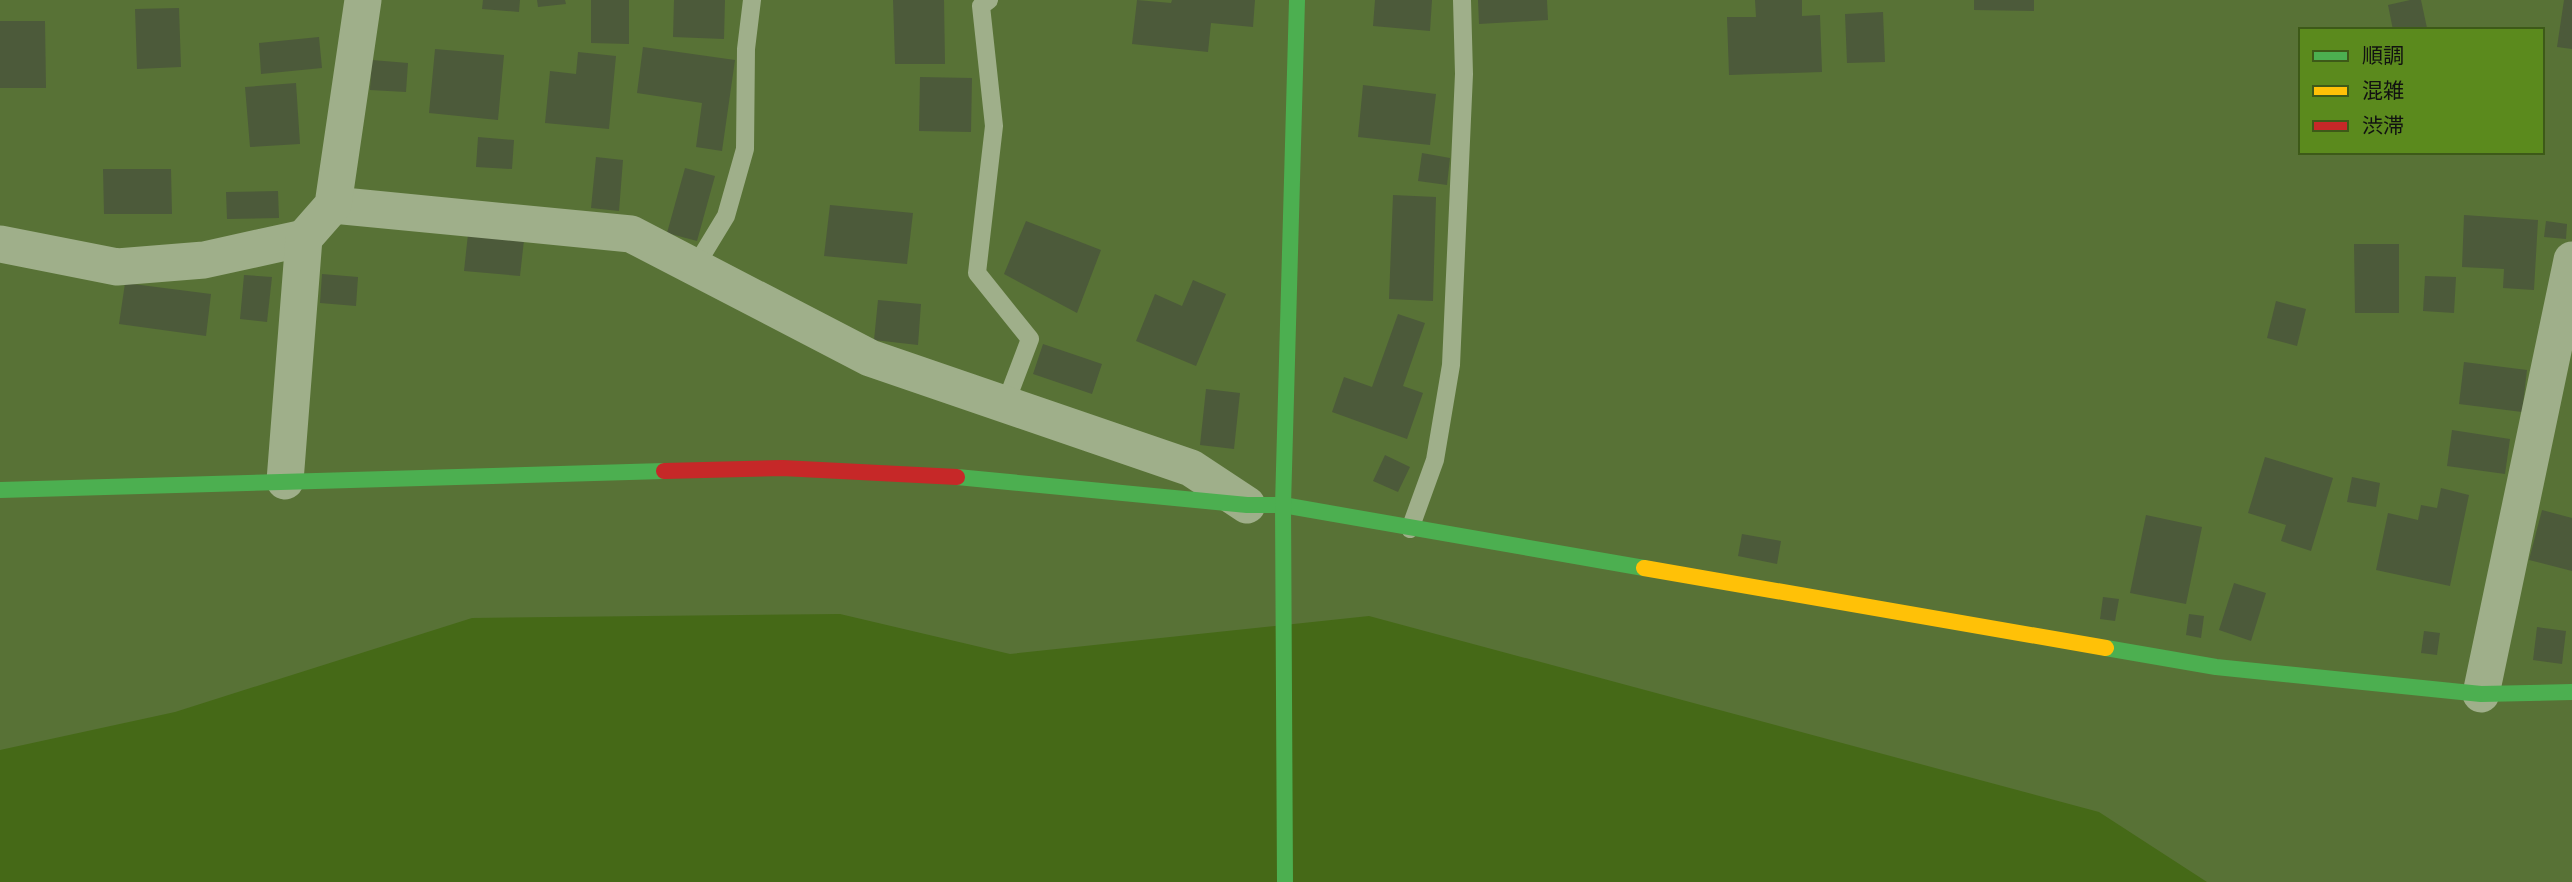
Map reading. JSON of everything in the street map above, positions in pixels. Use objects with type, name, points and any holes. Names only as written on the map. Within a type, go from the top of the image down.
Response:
[{"type":"street","points":[[0,244],[117,267],[204,260],[304,238],[333,205],[363,0]]},
{"type":"street","points":[[1284,882],[1283,505],[1297,0]]},
{"type":"street","points":[[333,205],[631,234],[870,358],[1191,468],[1247,505]]},
{"type":"street","points":[[285,481],[304,238]]},
{"type":"street","points":[[2481,694],[2572,260]]},
{"type":"street","points":[[0,490],[782,468],[964,477],[1247,505],[1283,505],[2216,667],[2481,694],[2572,692]]},
{"type":"lane","points":[[695,267],[726,216],[746,149],[746,49],[752,0]]},
{"type":"lane","points":[[989,0],[981,6],[994,126],[977,273],[1030,339],[1005,405]]},
{"type":"lane","points":[[1410,529],[1435,460],[1451,365],[1464,74],[1462,0]]},
{"type":"shaded area","points":[[840,614],[1010,654],[1369,616],[2099,812],[2207,882],[0,882],[0,750],[175,712],[472,618]]},
{"type":"building","points":[[483,0],[520,0],[519,12],[482,9]]},
{"type":"building","points":[[537,0],[565,0],[566,4],[538,7]]},
{"type":"building","points":[[591,0],[629,0],[629,44],[591,43]]},
{"type":"building","points":[[674,0],[725,0],[724,39],[673,37]]},
{"type":"building","points":[[893,0],[944,0],[945,64],[895,64]]},
{"type":"building","points":[[1137,0],[1171,3],[1172,0],[1255,0],[1253,27],[1211,23],[1208,52],[1132,44]]},
{"type":"building","points":[[1375,0],[1432,0],[1430,31],[1373,26]]},
{"type":"building","points":[[1478,0],[1547,0],[1548,20],[1479,24]]},
{"type":"building","points":[[1755,0],[1802,0],[1802,16],[1820,15],[1822,72],[1729,75],[1727,17],[1756,17]]},
{"type":"building","points":[[1974,0],[2034,0],[2034,11],[1974,10]]},
{"type":"building","points":[[2421,0],[2427,28],[2393,28],[2388,5]]},
{"type":"building","points":[[2564,0],[2572,0],[2572,49],[2557,47]]},
{"type":"building","points":[[179,8],[181,67],[137,69],[135,9]]},
{"type":"building","points":[[1883,12],[1885,62],[1847,63],[1845,14]]},
{"type":"building","points":[[0,21],[45,21],[46,88],[0,88]]},
{"type":"building","points":[[319,37],[322,68],[261,74],[259,43]]},
{"type":"building","points":[[643,47],[735,60],[722,151],[696,147],[702,103],[637,93]]},
{"type":"building","points":[[435,49],[504,55],[498,120],[429,113]]},
{"type":"building","points":[[578,52],[616,56],[609,129],[545,123],[550,71],[576,74]]},
{"type":"building","points":[[372,60],[408,63],[406,92],[370,90]]},
{"type":"building","points":[[920,77],[972,78],[971,132],[919,131]]},
{"type":"building","points":[[296,83],[300,144],[250,147],[245,87]]},
{"type":"building","points":[[1363,85],[1436,94],[1430,145],[1358,137]]},
{"type":"building","points":[[478,137],[514,140],[512,169],[476,167]]},
{"type":"building","points":[[1422,153],[1450,158],[1447,185],[1418,181]]},
{"type":"building","points":[[596,157],[623,160],[619,211],[591,208]]},
{"type":"building","points":[[685,168],[715,176],[697,241],[667,233]]},
{"type":"building","points":[[103,169],[171,169],[172,214],[104,214]]},
{"type":"building","points":[[278,191],[279,218],[227,219],[226,192]]},
{"type":"building","points":[[1393,195],[1436,197],[1433,301],[1389,299]]},
{"type":"building","points":[[830,205],[913,213],[907,264],[824,256]]},
{"type":"building","points":[[2464,215],[2538,220],[2534,290],[2503,288],[2504,269],[2462,267]]},
{"type":"building","points":[[1026,221],[1101,250],[1077,313],[1004,274]]},
{"type":"building","points":[[2546,221],[2567,224],[2566,239],[2544,237]]},
{"type":"building","points":[[468,234],[524,240],[520,276],[464,271]]},
{"type":"building","points":[[2354,244],[2399,244],[2399,313],[2355,313]]},
{"type":"building","points":[[322,274],[358,277],[356,306],[320,303]]},
{"type":"building","points":[[244,275],[272,277],[267,322],[240,319]]},
{"type":"building","points":[[2425,276],[2456,277],[2454,313],[2423,311]]},
{"type":"building","points":[[1193,280],[1226,294],[1196,366],[1136,341],[1155,294],[1182,306]]},
{"type":"building","points":[[125,283],[211,294],[206,336],[119,324]]},
{"type":"building","points":[[878,300],[921,304],[918,345],[874,340]]},
{"type":"building","points":[[2276,301],[2306,309],[2297,346],[2267,338]]},
{"type":"building","points":[[1398,314],[1425,323],[1403,386],[1423,393],[1407,439],[1332,412],[1344,377],[1372,387]]},
{"type":"building","points":[[1043,344],[1102,364],[1092,394],[1033,374]]},
{"type":"building","points":[[2464,362],[2527,370],[2522,412],[2459,404]]},
{"type":"building","points":[[1206,389],[1240,393],[1234,449],[1200,445]]},
{"type":"building","points":[[2452,430],[2510,439],[2505,474],[2447,466]]},
{"type":"building","points":[[1385,455],[1410,467],[1398,492],[1373,481]]},
{"type":"building","points":[[2265,457],[2333,478],[2311,551],[2281,541],[2286,525],[2248,513]]},
{"type":"building","points":[[2352,477],[2380,483],[2376,507],[2347,502]]},
{"type":"building","points":[[2441,488],[2469,495],[2450,586],[2376,570],[2388,513],[2418,520],[2421,505],[2437,508]]},
{"type":"building","points":[[2542,510],[2572,518],[2572,571],[2529,560]]},
{"type":"building","points":[[2146,515],[2202,527],[2186,604],[2130,593]]},
{"type":"building","points":[[1742,534],[1781,541],[1777,564],[1738,556]]},
{"type":"building","points":[[2234,583],[2266,593],[2251,641],[2219,630]]},
{"type":"building","points":[[2103,597],[2119,599],[2115,621],[2100,619]]},
{"type":"building","points":[[2189,614],[2204,616],[2201,638],[2186,635]]},
{"type":"building","points":[[2537,627],[2566,631],[2562,664],[2533,660]]},
{"type":"building","points":[[2424,631],[2440,633],[2437,655],[2421,653]]},
{"type":"traffic: fast","points":[[1285,882],[1283,505],[1297,0]]},
{"type":"traffic: fast","points":[[0,490],[664,471]]},
{"type":"traffic: fast","points":[[957,477],[1247,505],[1283,505],[1644,568]]},
{"type":"traffic: fast","points":[[2106,648],[2216,667],[2481,694],[2572,692]]},
{"type":"traffic: slow","points":[[1644,568],[2106,648]]},
{"type":"traffic: jam","points":[[664,471],[782,468],[957,477]]}]
